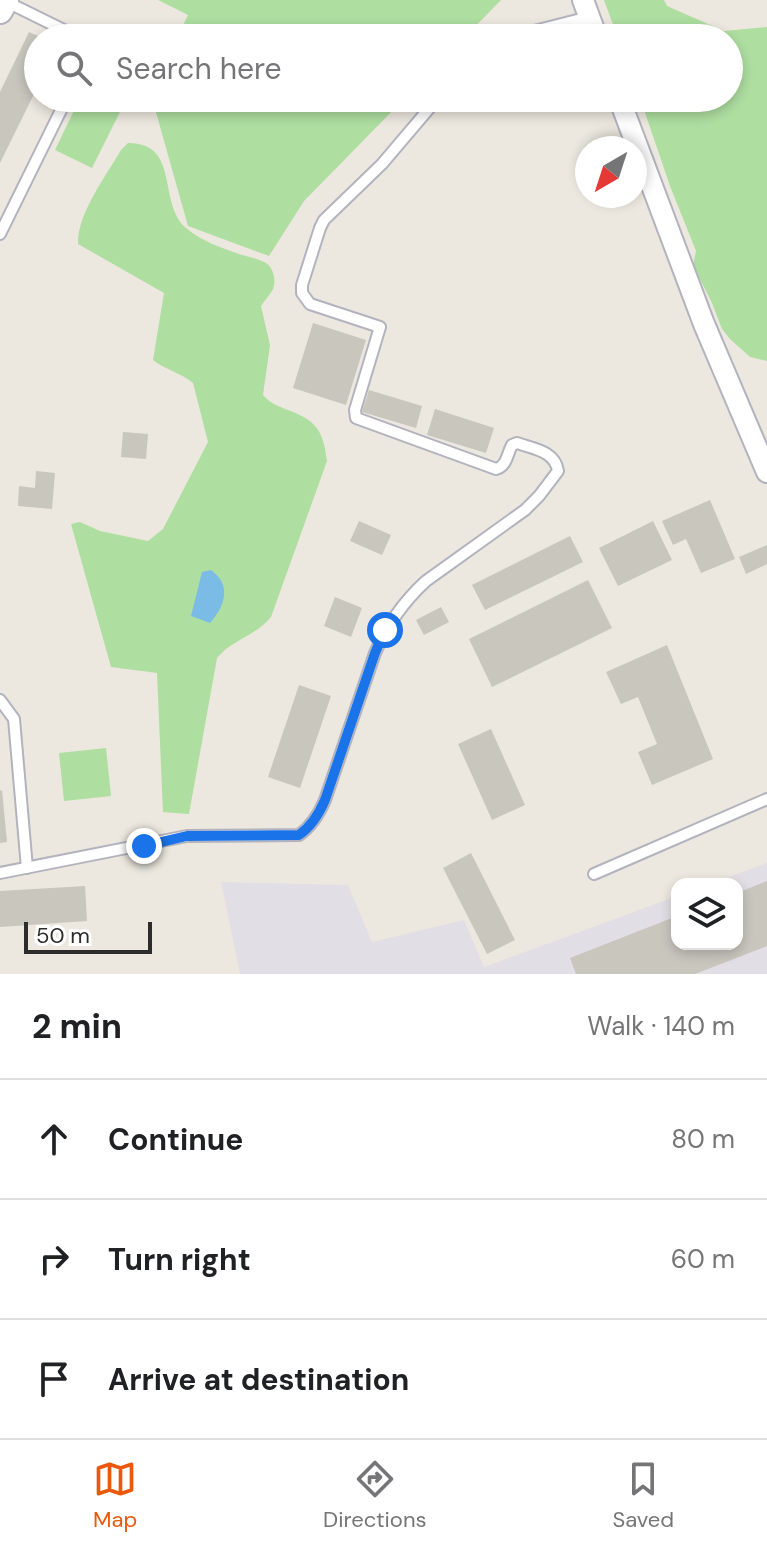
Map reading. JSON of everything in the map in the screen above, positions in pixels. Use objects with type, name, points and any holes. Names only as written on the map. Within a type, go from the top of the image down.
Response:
[{"type":"street","points":[[624,112],[704,324],[767,472]]},
{"type":"lane","points":[[4,4],[49,24]]},
{"type":"lane","points":[[544,24],[586,8]]},
{"type":"lane","points":[[0,234],[60,112]]},
{"type":"lane","points":[[0,873],[187,836],[299,835],[306,830],[319,814],[325,800],[385,630],[426,581],[525,510],[558,471],[551,455],[517,443],[512,445],[501,467],[496,469],[356,418],[355,410],[380,327],[310,304],[302,293],[324,220],[382,164],[426,112]]},
{"type":"lane","points":[[0,700],[14,719],[27,868]]},
{"type":"lane","points":[[594,874],[767,799]]},
{"type":"shaded area","points":[[767,863],[767,974],[240,974],[221,882],[348,885],[372,942],[464,920],[484,967],[671,898],[671,950],[743,950],[743,878],[726,878]]},
{"type":"green space","points":[[158,0],[501,0],[478,24],[184,24],[188,15]]},
{"type":"green space","points":[[604,0],[664,0],[667,6],[708,24],[613,24]]},
{"type":"green space","points":[[767,27],[767,361],[750,357],[722,329],[693,265],[696,251],[645,112],[743,112],[743,29]]},
{"type":"green space","points":[[73,112],[120,112],[92,168],[55,150]]},
{"type":"green space","points":[[156,112],[391,112],[304,201],[269,256],[188,226]]},
{"type":"green space","points":[[128,143],[145,146],[162,163],[172,204],[186,228],[206,241],[261,260],[271,268],[274,288],[261,306],[270,345],[263,395],[273,404],[304,417],[316,427],[327,461],[271,617],[217,658],[189,814],[163,812],[157,673],[111,667],[71,524],[80,522],[100,531],[148,541],[163,529],[208,442],[193,383],[153,360],[164,293],[78,244],[87,208]]},
{"type":"green space","points":[[106,748],[111,796],[64,801],[59,753]]},
{"type":"water","points":[[211,570],[222,582],[224,596],[210,623],[191,616],[202,572]]},
{"type":"building","points":[[24,42],[25,112],[0,163],[0,92]]},
{"type":"building","points":[[313,323],[366,340],[346,405],[293,388]]},
{"type":"building","points":[[369,390],[422,406],[416,428],[362,412]]},
{"type":"building","points":[[435,409],[494,428],[486,453],[427,435]]},
{"type":"building","points":[[123,432],[148,434],[146,459],[121,457]]},
{"type":"building","points":[[36,471],[55,473],[52,509],[18,506],[19,486],[35,488]]},
{"type":"building","points":[[710,500],[735,559],[701,573],[686,539],[673,545],[662,521]]},
{"type":"building","points":[[359,521],[391,535],[382,555],[350,541]]},
{"type":"building","points":[[653,521],[672,560],[618,586],[599,548]]},
{"type":"building","points":[[570,536],[583,562],[485,610],[472,585]]},
{"type":"building","points":[[767,545],[767,564],[746,574],[739,557]]},
{"type":"building","points":[[588,580],[612,628],[492,687],[469,639]]},
{"type":"building","points":[[335,597],[362,608],[351,637],[324,626]]},
{"type":"building","points":[[441,607],[449,622],[424,635],[416,620]]},
{"type":"building","points":[[667,645],[713,759],[652,785],[638,752],[657,744],[638,697],[621,704],[606,672]]},
{"type":"building","points":[[299,685],[331,696],[300,788],[268,777]]},
{"type":"building","points":[[491,729],[525,805],[492,820],[458,744]]},
{"type":"building","points":[[0,791],[7,842],[0,843]]},
{"type":"building","points":[[471,853],[515,940],[487,954],[443,868]]},
{"type":"building","points":[[767,881],[767,946],[695,974],[576,974],[570,958],[671,918],[671,950],[743,950],[743,891]]},
{"type":"building","points":[[85,886],[87,921],[0,927],[0,891]]},
{"type":"route","points":[[144,846],[187,836],[286,836],[299,835],[306,830],[319,814],[325,800],[385,630]]}]
